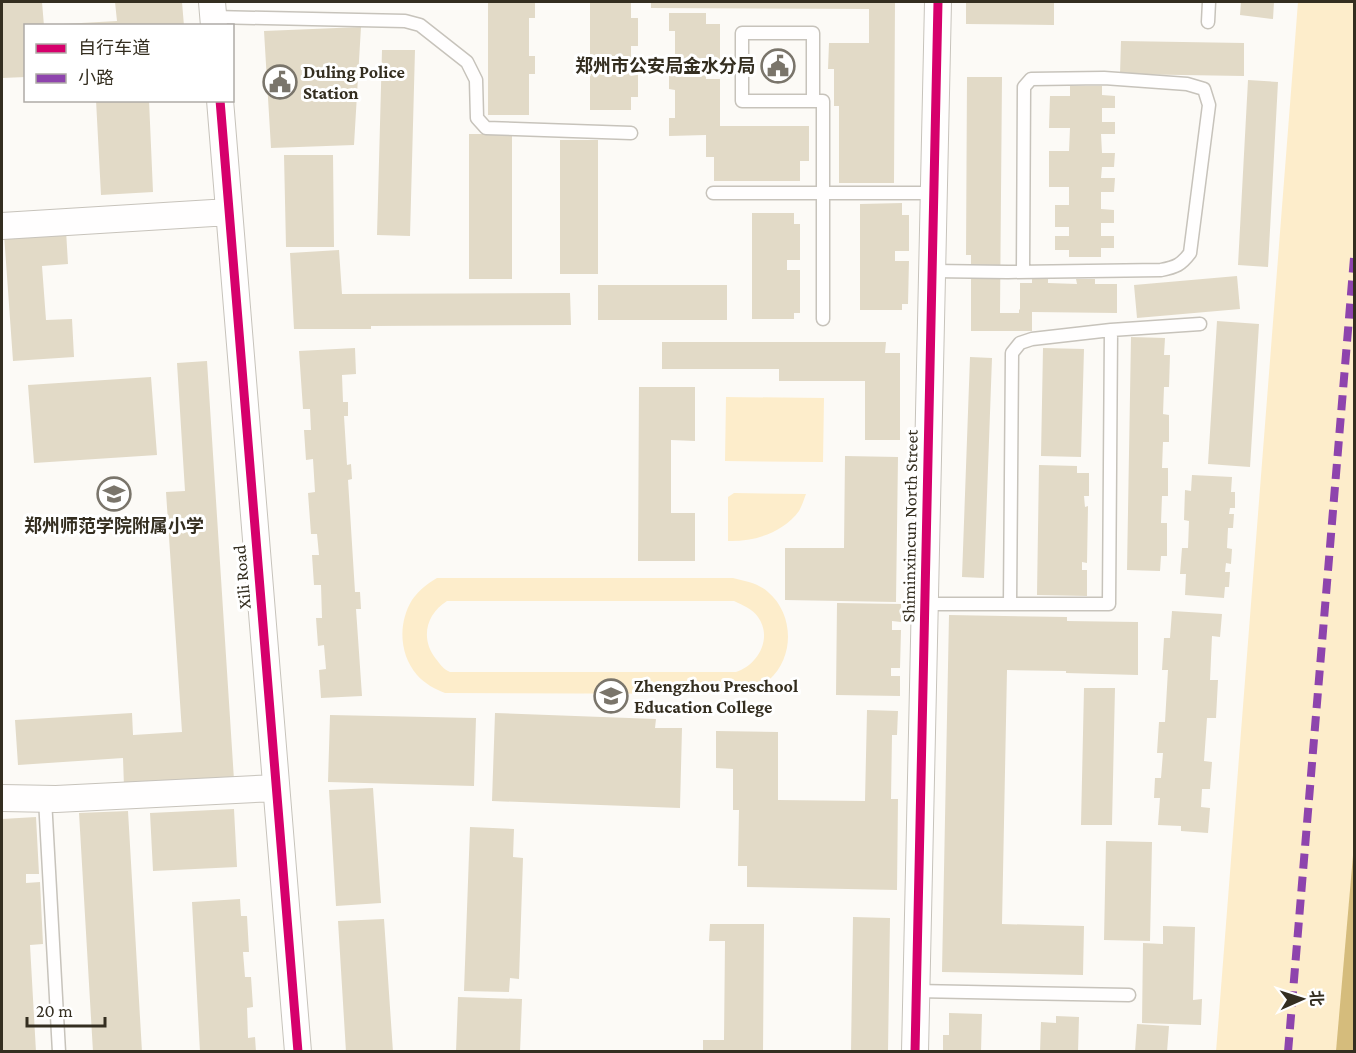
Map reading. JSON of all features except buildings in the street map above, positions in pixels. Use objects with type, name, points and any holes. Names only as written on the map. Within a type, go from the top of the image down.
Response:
[{"type":"street","name":"Shiminxincun North Street","points":[[915,1052],[938,2]]},
{"type":"street","name":"Xili Road","points":[[220,102],[297,1052]]},
{"type":"street","points":[[2,226],[229,212]]},
{"type":"street","points":[[2,798],[45,799],[276,788]]},
{"type":"lane","points":[[1208,21],[1209,2]]},
{"type":"lane","points":[[213,14],[405,21],[420,25],[467,62],[476,80],[477,118],[486,128],[631,133]]},
{"type":"lane","points":[[813,101],[813,33],[742,33],[742,100],[813,101],[824,101],[823,319]]},
{"type":"lane","points":[[933,271],[1023,271],[1161,270],[1182,263],[1190,253],[1209,105],[1204,89],[1186,84],[1104,78],[1031,79],[1024,87],[1023,271]]},
{"type":"lane","points":[[713,193],[934,193]]},
{"type":"lane","points":[[1010,604],[1012,353],[1020,343],[1032,339],[1111,330],[1200,324]]},
{"type":"lane","points":[[925,604],[1109,604],[1111,330]]},
{"type":"lane","points":[[45,799],[59,1052]]},
{"type":"lane","points":[[916,991],[1130,995]]},
{"type":"shaded area","points":[[1298,2],[1354,2],[1354,1051],[1216,1052]]},
{"type":"shaded area","points":[[726,397],[824,398],[823,462],[725,461]]},
{"type":"shaded area","points":[[734,493],[806,494],[799,511],[785,525],[757,538],[728,541],[728,497]]},
{"type":"shaded area","points":[[437,578],[733,578],[760,586],[777,601],[787,623],[787,648],[777,671],[766,683],[739,694],[445,693],[430,686],[417,675],[407,658],[402,638],[404,618],[412,600],[420,590]],"holes":[[[447,601],[734,601],[756,614],[764,633],[761,650],[757,657],[736,672],[450,672],[442,666],[431,651],[427,635],[434,613]]]},
{"type":"shaded area","points":[[1354,844],[1354,1051],[1336,1051]]},
{"type":"marked path","points":[[1288,1052],[1354,258]]},
{"type":"cycle path","points":[[915,1052],[938,2]]},
{"type":"cycle path","points":[[220,102],[298,1052]]},
{"type":"place","name":"郑州市公安局金水分局","points":[[778,66]]},
{"type":"place","name":"Duling Police Station","points":[[280,82]]},
{"type":"place","name":"郑州师范学院附属小学","points":[[114,494]]},
{"type":"place","name":"Zhengzhou Preschool Education College","points":[[611,696]]}]
